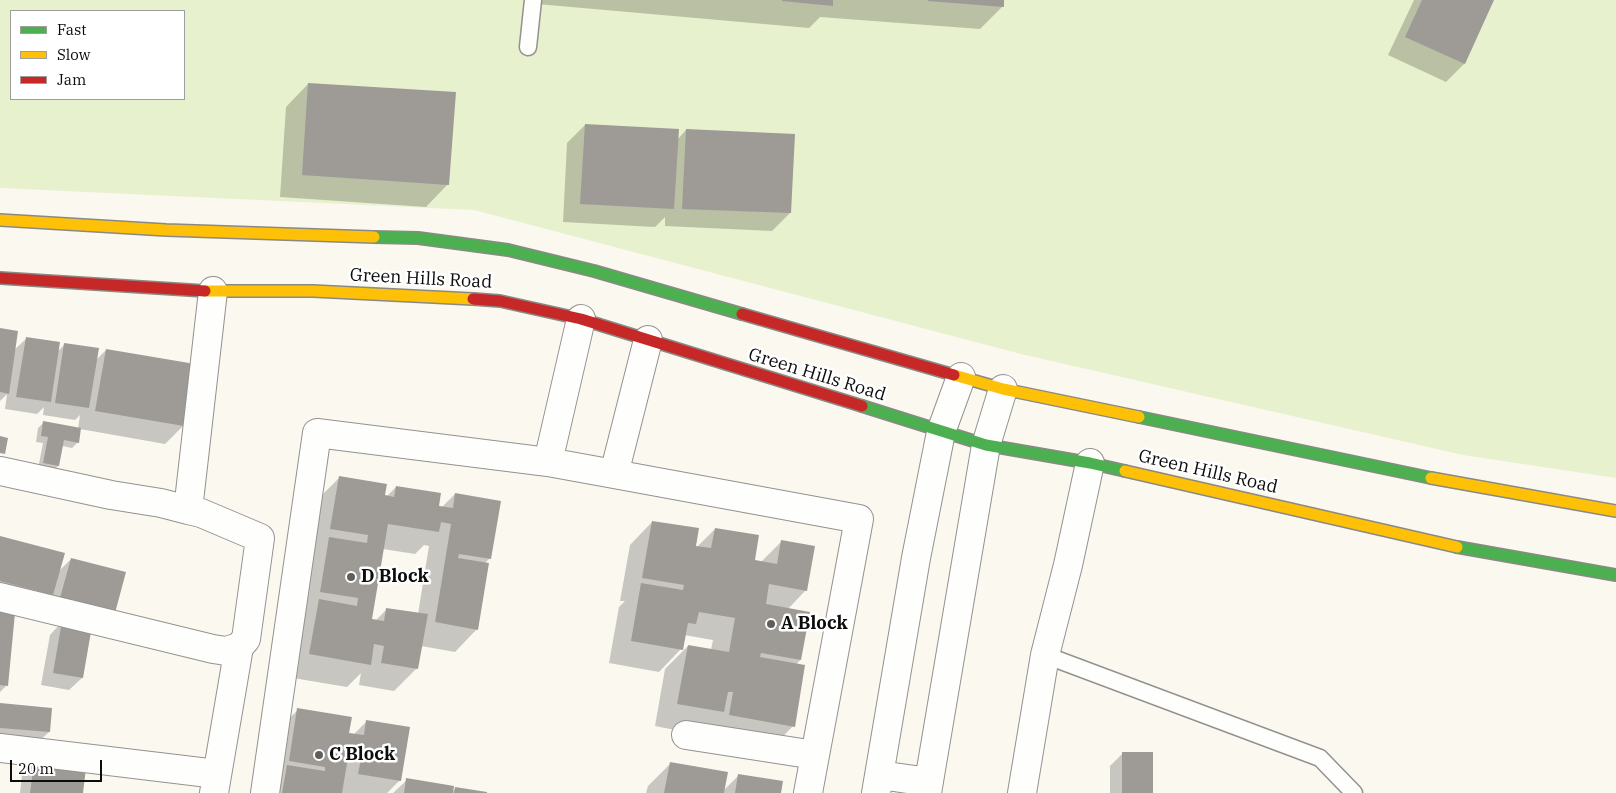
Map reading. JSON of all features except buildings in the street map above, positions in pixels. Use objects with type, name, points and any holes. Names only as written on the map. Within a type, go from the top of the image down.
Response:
[{"type":"street","name":"Green Hills Road","points":[[0,220],[166,230],[418,238],[508,250],[594,271],[1003,389],[1463,485],[1616,511]]},
{"type":"street","name":"Green Hills Road","points":[[0,278],[213,291],[323,292],[500,301],[580,319],[986,445],[1090,463],[1455,547],[1616,575]]},
{"type":"street","points":[[188,510],[213,291]]},
{"type":"street","points":[[548,462],[580,319]]},
{"type":"street","points":[[614,474],[648,340]]},
{"type":"street","points":[[961,377],[941,432],[916,558],[878,784],[928,788],[986,445],[1003,389]]},
{"type":"street","points":[[265,793],[317,433],[548,462],[859,519],[808,793]]},
{"type":"street","points":[[1022,793],[1045,655],[1068,565],[1090,463]]},
{"type":"street","points":[[0,471],[112,496],[161,503],[201,514],[260,538],[246,639],[239,647],[215,783],[0,748]]},
{"type":"street","points":[[0,597],[167,636],[213,649],[226,651],[239,647]]},
{"type":"street","points":[[686,735],[815,754]]},
{"type":"lane","points":[[528,47],[533,0]]},
{"type":"lane","points":[[1045,655],[1320,758],[1354,793]]},
{"type":"green space","points":[[0,0],[1616,0],[1616,478],[1463,455],[1021,354],[474,210],[0,188]]},
{"type":"traffic: fast","points":[[374,237],[418,238],[508,250],[594,271],[742,314]]},
{"type":"traffic: fast","points":[[862,406],[986,445],[1125,471]]},
{"type":"traffic: fast","points":[[1139,417],[1431,478]]},
{"type":"traffic: fast","points":[[1457,547],[1616,575]]},
{"type":"traffic: slow","points":[[0,220],[166,230],[374,237]]},
{"type":"traffic: slow","points":[[205,291],[313,291],[473,299]]},
{"type":"traffic: slow","points":[[954,375],[1003,389],[1139,417]]},
{"type":"traffic: slow","points":[[1125,471],[1457,547]]},
{"type":"traffic: slow","points":[[1431,478],[1616,511]]},
{"type":"traffic: jam","points":[[0,278],[205,291]]},
{"type":"traffic: jam","points":[[473,299],[500,301],[581,319],[862,406]]},
{"type":"traffic: jam","points":[[742,314],[954,375]]},
{"type":"place","name":"D Block","points":[[351,577]]},
{"type":"place","name":"A Block","points":[[771,624]]},
{"type":"place","name":"C Block","points":[[319,755]]}]
